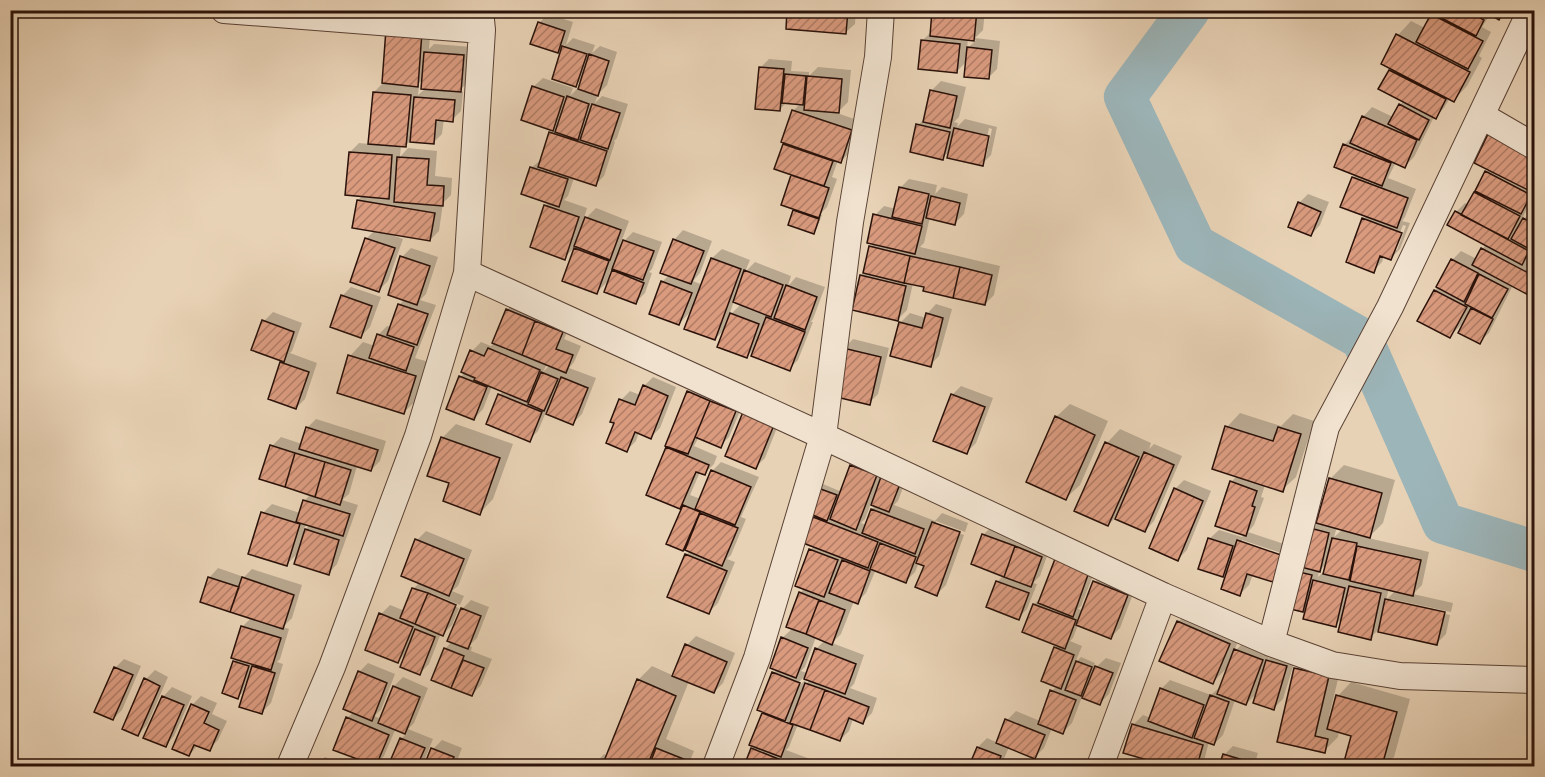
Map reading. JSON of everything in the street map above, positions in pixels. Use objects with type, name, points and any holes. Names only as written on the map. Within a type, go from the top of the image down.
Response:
[{"type":"street","points":[[224,10],[481,20],[467,273],[418,436],[332,667],[290,766]]},
{"type":"street","points":[[716,766],[757,658],[823,436],[850,222],[878,57],[881,10]]},
{"type":"street","points":[[1271,644],[1326,427],[1390,307],[1531,10]]},
{"type":"street","points":[[1482,116],[1534,146]]},
{"type":"street","points":[[467,273],[1271,644],[1332,665],[1400,676],[1534,680]]},
{"type":"street","points":[[1101,766],[1163,596]]},
{"type":"building","points":[[787,10],[848,10],[846,34],[786,29]]},
{"type":"building","points":[[932,10],[977,10],[974,41],[930,36]]},
{"type":"building","points":[[1434,10],[1466,10],[1484,20],[1476,36],[1432,13]]},
{"type":"building","points":[[1482,10],[1504,10],[1499,20]]},
{"type":"building","points":[[1431,14],[1483,41],[1468,69],[1416,42]]},
{"type":"building","points":[[538,22],[565,31],[558,53],[530,44]]},
{"type":"building","points":[[386,29],[422,32],[418,87],[382,83]]},
{"type":"building","points":[[1396,34],[1470,72],[1454,102],[1381,64]]},
{"type":"building","points":[[921,40],[960,44],[957,73],[918,69]]},
{"type":"building","points":[[562,46],[587,54],[576,87],[552,79]]},
{"type":"building","points":[[967,47],[992,50],[989,79],[964,77]]},
{"type":"building","points":[[424,52],[464,55],[461,92],[421,89]]},
{"type":"building","points":[[589,54],[609,61],[598,96],[578,89]]},
{"type":"building","points":[[759,67],[784,69],[780,111],[755,109]]},
{"type":"building","points":[[1389,70],[1446,99],[1436,119],[1378,89]]},
{"type":"building","points":[[785,74],[806,76],[803,105],[782,103]]},
{"type":"building","points":[[807,76],[842,79],[839,113],[804,110]]},
{"type":"building","points":[[532,86],[564,97],[553,131],[521,120]]},
{"type":"building","points":[[930,90],[957,96],[950,128],[923,122]]},
{"type":"building","points":[[373,92],[411,95],[406,147],[368,144]]},
{"type":"building","points":[[567,96],[589,104],[578,140],[555,132]]},
{"type":"building","points":[[414,97],[455,100],[453,122],[436,120],[434,144],[410,142]]},
{"type":"building","points":[[592,104],[620,113],[608,149],[580,140]]},
{"type":"building","points":[[1399,104],[1429,120],[1419,140],[1388,124]]},
{"type":"building","points":[[792,110],[852,130],[841,163],[781,142]]},
{"type":"building","points":[[1362,116],[1417,140],[1405,168],[1350,143]]},
{"type":"building","points":[[916,124],[950,132],[943,160],[910,152]]},
{"type":"building","points":[[954,128],[989,136],[983,166],[947,158]]},
{"type":"building","points":[[549,132],[607,151],[596,186],[538,167]]},
{"type":"building","points":[[1489,132],[1534,154],[1534,181],[1530,191],[1474,163]]},
{"type":"building","points":[[783,144],[833,161],[824,186],[774,169]]},
{"type":"building","points":[[1343,144],[1391,163],[1382,186],[1334,167]]},
{"type":"building","points":[[349,152],[392,155],[389,199],[345,195]]},
{"type":"building","points":[[397,157],[429,159],[427,185],[444,186],[443,206],[394,202]]},
{"type":"building","points":[[530,167],[568,179],[559,207],[521,194]]},
{"type":"building","points":[[1485,171],[1531,195],[1521,214],[1475,191]]},
{"type":"building","points":[[791,175],[829,188],[819,218],[781,205]]},
{"type":"building","points":[[1352,177],[1408,198],[1397,228],[1340,207]]},
{"type":"building","points":[[899,187],[929,194],[922,224],[892,217]]},
{"type":"building","points":[[1474,192],[1520,216],[1508,239],[1461,215]]},
{"type":"building","points":[[931,196],[960,203],[955,225],[926,218]]},
{"type":"building","points":[[357,200],[435,213],[430,241],[352,228]]},
{"type":"building","points":[[1298,202],[1321,212],[1311,236],[1288,227]]},
{"type":"building","points":[[544,205],[579,217],[565,260],[530,247]]},
{"type":"building","points":[[793,210],[819,219],[814,234],[788,225]]},
{"type":"building","points":[[1455,211],[1529,251],[1522,265],[1447,225]]},
{"type":"building","points":[[873,214],[922,226],[915,254],[867,243]]},
{"type":"building","points":[[585,217],[621,230],[610,260],[574,246]]},
{"type":"building","points":[[1362,218],[1402,233],[1391,260],[1380,256],[1374,273],[1346,262]]},
{"type":"building","points":[[1523,218],[1534,224],[1533,251],[1511,239]]},
{"type":"building","points":[[365,238],[395,248],[379,292],[350,282]]},
{"type":"building","points":[[673,239],[704,251],[691,284],[660,273]]},
{"type":"building","points":[[623,240],[654,251],[643,280],[612,269]]},
{"type":"building","points":[[869,246],[910,256],[904,283],[863,273]]},
{"type":"building","points":[[574,248],[609,261],[597,294],[562,281]]},
{"type":"building","points":[[1481,248],[1534,276],[1534,298],[1472,265]]},
{"type":"building","points":[[400,256],[430,266],[417,305],[388,295]]},
{"type":"building","points":[[910,256],[960,267],[953,298],[923,291],[924,287],[904,283]]},
{"type":"building","points":[[711,258],[741,269],[715,340],[684,329]]},
{"type":"building","points":[[1451,259],[1478,273],[1464,302],[1436,287]]},
{"type":"building","points":[[960,267],[992,275],[985,305],[953,298]]},
{"type":"building","points":[[612,270],[644,283],[636,304],[604,292]]},
{"type":"building","points":[[744,270],[783,285],[771,317],[733,302]]},
{"type":"building","points":[[1479,274],[1508,289],[1492,318],[1465,304]]},
{"type":"building","points":[[860,275],[906,286],[898,321],[852,310]]},
{"type":"building","points":[[661,281],[692,293],[679,325],[649,314]]},
{"type":"building","points":[[786,285],[817,297],[805,330],[774,318]]},
{"type":"building","points":[[1434,290],[1467,307],[1450,338],[1417,321]]},
{"type":"building","points":[[341,295],[372,306],[361,338],[330,327]]},
{"type":"building","points":[[398,304],[428,314],[417,345],[387,335]]},
{"type":"building","points":[[1471,308],[1493,319],[1480,344],[1458,333]]},
{"type":"building","points":[[506,309],[535,321],[522,355],[492,343]]},
{"type":"building","points":[[730,313],[759,324],[747,358],[717,347]]},
{"type":"building","points":[[926,313],[943,318],[931,367],[890,356],[899,322],[922,328]]},
{"type":"building","points":[[766,317],[805,332],[790,371],[751,356]]},
{"type":"building","points":[[262,320],[294,332],[284,362],[251,350]]},
{"type":"building","points":[[535,321],[563,332],[556,349],[573,355],[566,373],[522,355]]},
{"type":"building","points":[[377,334],[414,347],[406,371],[369,358]]},
{"type":"building","points":[[488,348],[540,370],[527,402],[474,380],[475,378],[461,372],[470,350],[484,356]]},
{"type":"building","points":[[843,348],[881,357],[870,405],[832,396]]},
{"type":"building","points":[[348,355],[416,376],[404,414],[337,393]]},
{"type":"building","points":[[280,362],[309,372],[296,409],[268,399]]},
{"type":"building","points":[[541,372],[558,379],[544,411],[528,404]]},
{"type":"building","points":[[459,376],[487,387],[474,420],[446,409]]},
{"type":"building","points":[[561,377],[588,388],[573,425],[546,414]]},
{"type":"building","points":[[643,385],[668,396],[651,439],[635,432],[627,452],[606,443],[614,423],[610,422],[619,399],[635,405]]},
{"type":"building","points":[[687,391],[710,401],[688,454],[665,446]]},
{"type":"building","points":[[498,394],[542,412],[530,442],[486,424]]},
{"type":"building","points":[[951,394],[985,407],[967,454],[933,441]]},
{"type":"building","points":[[710,401],[736,411],[721,448],[695,437]]},
{"type":"building","points":[[743,412],[774,425],[756,469],[725,456]]},
{"type":"building","points":[[1055,416],[1095,435],[1066,500],[1026,482]]},
{"type":"building","points":[[1225,426],[1273,441],[1278,427],[1301,434],[1283,492],[1212,469]]},
{"type":"building","points":[[306,427],[378,450],[371,471],[299,449]]},
{"type":"building","points":[[441,437],[500,458],[480,515],[443,501],[449,483],[427,476]]},
{"type":"building","points":[[1105,442],[1139,457],[1108,526],[1074,511]]},
{"type":"building","points":[[270,445],[295,453],[285,487],[259,479]]},
{"type":"building","points":[[666,447],[709,465],[705,475],[696,472],[680,509],[646,495]]},
{"type":"building","points":[[1144,452],[1174,465],[1145,532],[1115,519]]},
{"type":"building","points":[[295,453],[325,462],[315,497],[285,487]]},
{"type":"building","points":[[325,462],[351,470],[340,505],[315,497]]},
{"type":"building","points":[[850,465],[877,475],[856,530],[830,519]]},
{"type":"building","points":[[711,470],[751,487],[735,525],[695,509]]},
{"type":"building","points":[[883,471],[902,479],[889,512],[871,505]]},
{"type":"building","points":[[1329,478],[1382,493],[1370,538],[1316,523]]},
{"type":"building","points":[[1230,481],[1257,491],[1252,506],[1255,507],[1246,536],[1215,526]]},
{"type":"building","points":[[818,488],[837,495],[827,521],[808,513]]},
{"type":"building","points":[[1174,488],[1203,501],[1178,561],[1149,548]]},
{"type":"building","points":[[303,500],[350,514],[343,536],[296,522]]},
{"type":"building","points":[[683,505],[700,512],[683,551],[666,544]]},
{"type":"building","points":[[871,509],[924,529],[915,554],[862,533]]},
{"type":"building","points":[[261,512],[300,524],[287,566],[248,554]]},
{"type":"building","points":[[700,513],[738,528],[722,566],[685,550]]},
{"type":"building","points":[[813,517],[878,542],[868,568],[803,543]]},
{"type":"building","points":[[932,522],[960,532],[937,596],[915,587],[924,566],[916,563]]},
{"type":"building","points":[[1310,528],[1329,533],[1320,572],[1301,567]]},
{"type":"building","points":[[305,529],[339,540],[329,575],[294,564]]},
{"type":"building","points":[[982,534],[1015,546],[1004,577],[971,564]]},
{"type":"building","points":[[1208,538],[1233,546],[1223,577],[1198,569]]},
{"type":"building","points":[[1332,538],[1357,543],[1349,580],[1323,574]]},
{"type":"building","points":[[415,539],[464,559],[449,596],[401,576]]},
{"type":"building","points":[[1237,540],[1281,555],[1273,582],[1247,574],[1240,596],[1221,589]]},
{"type":"building","points":[[880,543],[916,557],[906,583],[870,569]]},
{"type":"building","points":[[1015,546],[1042,557],[1031,587],[1004,577]]},
{"type":"building","points":[[1357,546],[1421,560],[1413,596],[1350,581]]},
{"type":"building","points":[[809,549],[838,560],[824,597],[795,586]]},
{"type":"building","points":[[685,554],[727,571],[709,614],[667,597]]},
{"type":"building","points":[[1055,559],[1089,572],[1073,617],[1038,603]]},
{"type":"building","points":[[842,560],[870,571],[858,604],[829,593]]},
{"type":"building","points":[[1295,571],[1312,575],[1303,612],[1286,608]]},
{"type":"building","points":[[208,577],[239,587],[230,612],[200,602]]},
{"type":"building","points":[[242,577],[294,595],[283,629],[230,612]]},
{"type":"building","points":[[1313,580],[1345,588],[1336,627],[1303,619]]},
{"type":"building","points":[[996,581],[1029,593],[1019,620],[986,607]]},
{"type":"building","points":[[1093,581],[1128,595],[1111,639],[1076,625]]},
{"type":"building","points":[[1349,586],[1381,593],[1371,640],[1338,632]]},
{"type":"building","points":[[412,588],[428,593],[415,624],[400,618]]},
{"type":"building","points":[[799,592],[819,600],[806,634],[786,627]]},
{"type":"building","points":[[428,593],[456,605],[443,636],[415,624]]},
{"type":"building","points":[[1385,599],[1445,612],[1437,645],[1378,632]]},
{"type":"building","points":[[819,600],[845,610],[832,645],[806,634]]},
{"type":"building","points":[[1033,604],[1076,620],[1065,649],[1022,632]]},
{"type":"building","points":[[461,608],[481,616],[468,649],[447,641]]},
{"type":"building","points":[[379,613],[413,627],[398,663],[365,650]]},
{"type":"building","points":[[1177,621],[1230,644],[1213,684],[1159,661]]},
{"type":"building","points":[[241,626],[281,638],[271,670],[231,658]]},
{"type":"building","points":[[415,629],[435,637],[420,675],[400,667]]},
{"type":"building","points":[[781,637],[808,648],[796,678],[770,668]]},
{"type":"building","points":[[685,644],[727,662],[714,693],[672,676]]},
{"type":"building","points":[[1054,647],[1074,655],[1061,689],[1041,681]]},
{"type":"building","points":[[444,648],[464,656],[451,688],[431,680]]},
{"type":"building","points":[[815,648],[856,664],[845,694],[804,679]]},
{"type":"building","points":[[1234,649],[1263,660],[1246,705],[1217,694]]},
{"type":"building","points":[[463,660],[484,668],[472,696],[451,688]]},
{"type":"building","points":[[1266,660],[1287,666],[1274,710],[1253,703]]},
{"type":"building","points":[[233,661],[249,666],[238,699],[222,693]]},
{"type":"building","points":[[1076,661],[1092,667],[1081,696],[1065,690]]},
{"type":"building","points":[[252,666],[275,673],[262,714],[239,707]]},
{"type":"building","points":[[1095,666],[1113,673],[1100,705],[1082,698]]},
{"type":"building","points":[[114,667],[133,675],[113,720],[94,712]]},
{"type":"building","points":[[1294,668],[1329,676],[1315,736],[1328,739],[1325,753],[1277,742]]},
{"type":"building","points":[[358,671],[387,683],[372,721],[343,709]]},
{"type":"building","points":[[772,672],[800,683],[785,721],[757,710]]},
{"type":"building","points":[[144,678],[160,686],[138,736],[122,729]]},
{"type":"building","points":[[637,679],[676,696],[647,766],[618,766],[604,761]]},
{"type":"building","points":[[805,683],[825,690],[810,730],[790,723]]},
{"type":"building","points":[[393,686],[420,697],[405,734],[378,723]]},
{"type":"building","points":[[1160,688],[1204,705],[1192,738],[1148,721]]},
{"type":"building","points":[[825,690],[869,707],[863,724],[849,718],[840,741],[810,730]]},
{"type":"building","points":[[1050,690],[1076,700],[1063,734],[1038,724]]},
{"type":"building","points":[[1210,695],[1229,702],[1214,745],[1194,738]]},
{"type":"building","points":[[1336,695],[1397,712],[1382,766],[1361,766],[1344,762],[1351,736],[1327,729]]},
{"type":"building","points":[[162,696],[184,705],[166,747],[143,738]]},
{"type":"building","points":[[191,704],[209,712],[204,723],[219,730],[210,751],[194,745],[189,756],[172,749]]},
{"type":"building","points":[[762,713],[793,725],[781,757],[749,745]]},
{"type":"building","points":[[346,717],[389,735],[376,766],[333,750]]},
{"type":"building","points":[[1005,719],[1045,735],[1035,759],[996,743]]},
{"type":"building","points":[[1132,724],[1203,745],[1197,766],[1168,766],[1123,753]]},
{"type":"building","points":[[400,738],[425,748],[417,766],[388,766]]},
{"type":"building","points":[[977,747],[1001,756],[997,766],[969,766]]},
{"type":"building","points":[[431,748],[454,757],[450,766],[424,766]]},
{"type":"building","points":[[656,748],[686,760],[684,766],[649,766]]},
{"type":"building","points":[[751,748],[781,760],[779,766],[744,766]]},
{"type":"building","points":[[1223,754],[1250,762],[1249,766],[1219,766]]},
{"type":"building","points":[[781,760],[798,766],[779,766]]},
{"type":"waterway","points":[[1189,10],[1125,97],[1195,245],[1362,339],[1443,523],[1534,551]]}]
